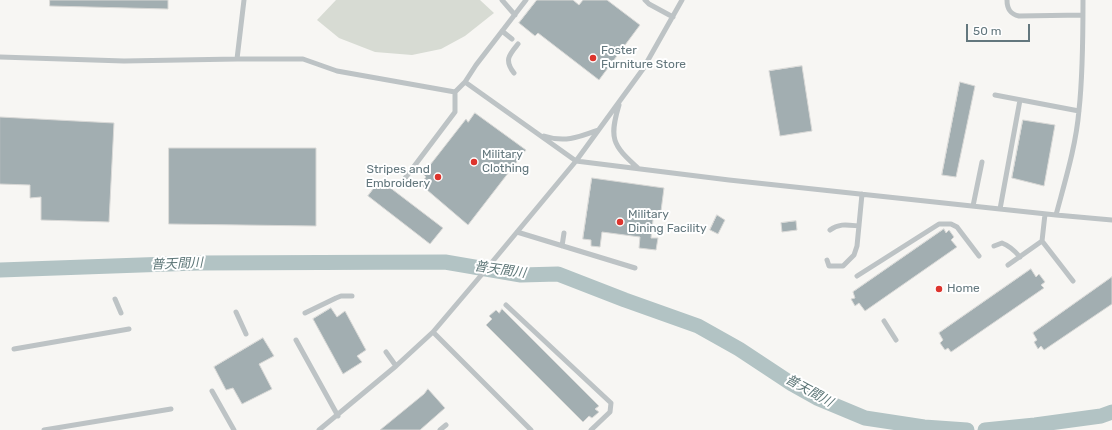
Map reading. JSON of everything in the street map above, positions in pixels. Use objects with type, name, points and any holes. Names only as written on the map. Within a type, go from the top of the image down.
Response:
[{"type":"lane","points":[[237,59],[244,0]]},
{"type":"lane","points":[[502,0],[515,15]]},
{"type":"lane","points":[[403,181],[455,112],[456,92],[526,0]]},
{"type":"lane","points":[[319,430],[338,416],[433,332],[478,279],[576,161],[643,69],[682,0]]},
{"type":"lane","points":[[1007,0],[1007,7],[1013,15],[1083,15]]},
{"type":"lane","points":[[1056,215],[1071,161],[1079,112],[1084,49],[1083,0]]},
{"type":"lane","points":[[648,1],[673,17]]},
{"type":"lane","points":[[502,31],[512,39]]},
{"type":"lane","points":[[514,73],[510,68],[508,61],[509,55],[518,44]]},
{"type":"lane","points":[[0,57],[124,62],[303,59],[337,71],[456,92]]},
{"type":"lane","points":[[465,82],[576,161],[729,180],[1112,220]]},
{"type":"lane","points":[[996,95],[1079,112]]},
{"type":"lane","points":[[620,100],[613,123],[614,137],[617,146],[624,156],[638,168]]},
{"type":"lane","points":[[1000,209],[1020,100]]},
{"type":"lane","points":[[538,134],[553,139],[562,140],[579,137],[599,129]]},
{"type":"lane","points":[[974,206],[982,162]]},
{"type":"lane","points":[[827,260],[829,266],[843,266],[854,255],[857,246],[862,194]]},
{"type":"lane","points":[[1045,214],[1042,241],[1073,281]]},
{"type":"lane","points":[[857,276],[939,224],[951,224],[956,227],[979,256]]},
{"type":"lane","points":[[830,230],[835,226],[840,225],[859,226]]},
{"type":"lane","points":[[517,232],[635,268]]},
{"type":"lane","points":[[562,246],[564,233]]},
{"type":"lane","points":[[1008,265],[1042,241]]},
{"type":"lane","points":[[994,246],[1002,243],[1008,245],[1020,257]]},
{"type":"lane","points":[[304,314],[341,296],[352,296]]},
{"type":"lane","points":[[115,299],[122,314]]},
{"type":"lane","points":[[506,305],[611,403],[610,412],[591,430]]},
{"type":"lane","points":[[236,312],[246,334]]},
{"type":"lane","points":[[884,321],[896,340]]},
{"type":"lane","points":[[14,349],[129,329]]},
{"type":"lane","points":[[433,332],[530,430]]},
{"type":"lane","points":[[296,340],[338,416]]},
{"type":"lane","points":[[386,352],[396,366]]},
{"type":"lane","points":[[212,391],[234,430]]},
{"type":"lane","points":[[44,430],[171,409]]},
{"type":"lane","points":[[440,430],[446,425]]},
{"type":"shaded area","points":[[336,0],[480,0],[494,13],[465,36],[441,49],[412,55],[375,52],[339,38],[317,20]]},
{"type":"building","points":[[50,0],[168,0],[168,9],[50,6]]},
{"type":"building","name":"Foster Furniture Store","points":[[537,0],[573,0],[579,5],[583,0],[607,0],[640,25],[599,80],[538,33],[535,36],[519,23]]},
{"type":"building","points":[[802,66],[812,131],[780,136],[769,71]]},
{"type":"building","points":[[960,82],[975,86],[956,177],[942,175]]},
{"type":"building","name":"Military Clothing","points":[[475,113],[526,150],[468,225],[420,184],[426,177],[423,174],[466,119],[468,122]]},
{"type":"building","points":[[0,117],[114,123],[109,222],[41,220],[41,197],[30,198],[30,185],[0,184]]},
{"type":"building","points":[[1023,120],[1055,125],[1044,186],[1012,178]]},
{"type":"building","points":[[169,148],[316,148],[316,226],[169,224]]},
{"type":"building","name":"Military Dining Facility","points":[[592,178],[664,188],[661,211],[654,211],[651,238],[658,238],[656,250],[639,248],[640,237],[602,232],[600,247],[591,246],[591,240],[583,239]]},
{"type":"building","points":[[380,180],[443,228],[430,244],[368,196]]},
{"type":"building","points":[[717,215],[725,220],[718,234],[710,230]]},
{"type":"building","points":[[796,221],[797,230],[782,232],[781,223]]},
{"type":"building","points":[[944,229],[946,233],[949,230],[954,237],[951,240],[957,247],[865,311],[859,303],[855,306],[851,299],[855,298],[853,292]]},
{"type":"building","points":[[1031,269],[1036,277],[1039,274],[1045,282],[1041,285],[1044,288],[951,352],[948,348],[945,350],[940,343],[943,340],[939,333]]},
{"type":"building","points":[[1112,277],[1112,304],[1044,350],[1041,346],[1038,349],[1034,342],[1037,340],[1033,333]]},
{"type":"building","points":[[331,308],[337,317],[345,311],[366,350],[357,356],[362,362],[343,374],[313,319]]},
{"type":"building","points":[[502,309],[599,406],[595,409],[599,412],[592,418],[589,416],[583,422],[486,325],[492,319],[489,316],[496,310],[499,313]]},
{"type":"building","points":[[263,338],[274,356],[259,364],[272,389],[242,404],[233,388],[226,390],[214,367]]},
{"type":"building","points":[[428,389],[445,408],[420,430],[380,430],[424,394]]},
{"type":"waterway","name":"普天間川","points":[[0,270],[197,263],[445,262],[521,275],[558,274],[698,326],[739,349],[792,384],[817,398],[865,418],[924,427],[967,430]]},
{"type":"waterway","name":"普天間川","points":[[985,430],[1101,416],[1112,412]]},
{"type":"place","name":"Foster Furniture Store","points":[[593,58]]},
{"type":"place","name":"Military Clothing","points":[[474,162]]},
{"type":"place","name":"Stripes and Embroidery","points":[[438,177]]},
{"type":"place","name":"Military Dining Facility","points":[[620,222]]},
{"type":"place","name":"Home","points":[[939,289]]}]
